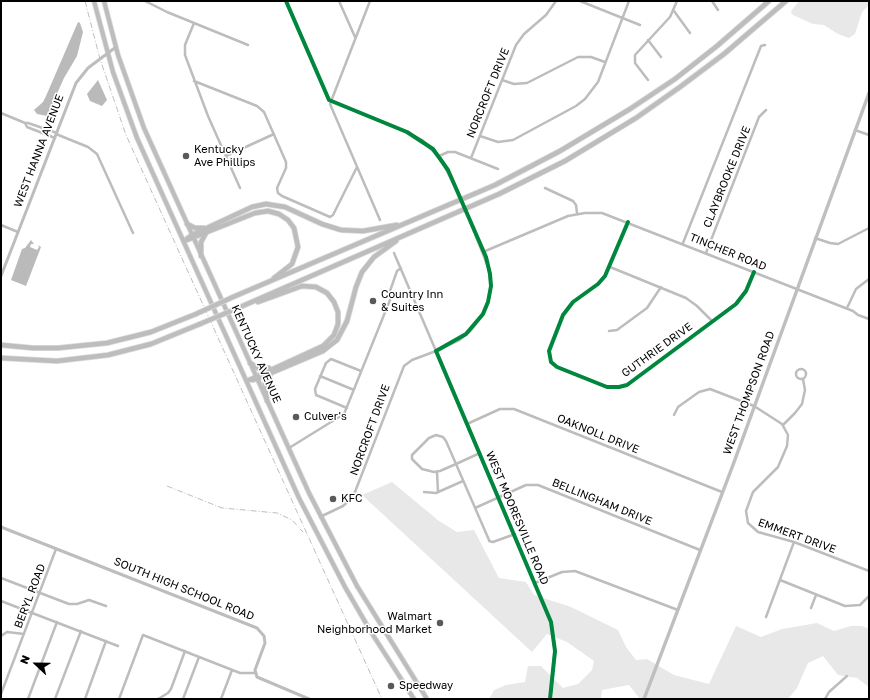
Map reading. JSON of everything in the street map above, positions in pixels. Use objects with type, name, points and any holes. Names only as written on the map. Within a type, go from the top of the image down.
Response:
[{"type":"highway","points":[[1,345],[58,348],[107,343],[151,332],[196,314],[515,175],[602,127],[653,94],[696,62],[769,1]]},
{"type":"highway","points":[[1,358],[57,360],[108,355],[151,344],[243,306],[520,184],[612,133],[702,71],[786,1]]},
{"type":"highway","points":[[193,237],[208,228],[255,206],[266,204],[282,206],[322,224],[348,230],[375,230],[408,222]]},
{"type":"highway","points":[[184,241],[260,211],[274,212],[286,218],[293,226],[297,236],[297,255],[288,268],[264,284]]},
{"type":"highway","points":[[187,224],[197,228],[208,228]]},
{"type":"highway","points":[[201,256],[201,242],[206,233]]},
{"type":"highway","points":[[247,381],[271,373],[323,351],[334,343],[346,325],[357,282],[364,268],[378,254],[405,235]]},
{"type":"highway","points":[[243,306],[249,306],[306,286],[322,290],[334,302],[338,312],[338,324],[331,339],[315,350],[256,378]]},
{"type":"highway","points":[[250,363],[261,370],[277,367]]},
{"type":"highway","points":[[267,401],[265,383],[271,373]]},
{"type":"main road","name":"KENTUCKY AVENUE","points":[[94,1],[107,54],[137,138],[299,498],[328,556],[371,632],[414,699]]},
{"type":"main road","name":"KENTUCKY AVENUE","points":[[104,1],[116,47],[144,128],[320,517],[366,602],[427,699]]},
{"type":"main road","name":"WEST THOMPSON ROAD","points":[[644,699],[869,93]]},
{"type":"street","points":[[145,1],[167,12],[248,45]]},
{"type":"street","points":[[286,1],[380,220]]},
{"type":"street","points":[[340,1],[355,38]]},
{"type":"street","points":[[330,102],[370,1]]},
{"type":"street","name":"NORCROFT DRIVE","points":[[471,158],[519,39],[546,15],[556,1]]},
{"type":"street","points":[[580,1],[640,25]]},
{"type":"street","points":[[480,136],[498,142],[513,140],[578,105],[590,94],[598,82],[629,1]]},
{"type":"street","points":[[648,80],[635,63],[634,58],[636,53],[668,20],[674,11],[677,1]]},
{"type":"street","points":[[712,1],[718,10]]},
{"type":"street","points":[[674,11],[690,33]]},
{"type":"street","points":[[194,23],[185,46],[185,54],[194,81],[240,188]]},
{"type":"street","points":[[648,40],[661,57]]},
{"type":"street","points":[[683,244],[761,46],[765,45]]},
{"type":"street","name":"WEST HANNA AVENUE","points":[[1,276],[76,83],[88,68],[116,47]]},
{"type":"street","points":[[502,80],[514,84],[526,83],[578,57],[590,57],[605,62]]},
{"type":"street","points":[[194,81],[261,108],[286,162],[286,168],[277,188],[278,193],[327,217],[333,215],[357,167]]},
{"type":"street","points":[[330,102],[412,134],[439,156],[458,192],[489,269],[491,286],[488,302],[483,314],[466,334],[436,351]]},
{"type":"street","name":"CLAYBROOKE DRIVE","points":[[706,253],[759,117],[766,110]]},
{"type":"street","points":[[1,113],[88,147],[96,153],[133,233]]},
{"type":"street","points":[[855,129],[869,135]]},
{"type":"street","points":[[226,156],[274,134]]},
{"type":"street","points":[[439,156],[452,152],[471,158],[498,170]]},
{"type":"street","points":[[545,188],[573,200],[576,205],[577,213]]},
{"type":"street","name":"TINCHER ROAD","points":[[483,252],[577,213],[602,213],[847,308],[869,319]]},
{"type":"street","points":[[628,222],[610,267],[686,298],[697,306],[712,321]]},
{"type":"street","points":[[1,225],[19,232]]},
{"type":"street","points":[[815,238],[831,244],[838,244],[869,228]]},
{"type":"street","name":"WEST MOORESVILLE ROAD","points":[[394,253],[548,613],[554,637],[555,656],[550,699]]},
{"type":"street","name":"GUTHRIE DRIVE","points":[[610,267],[598,284],[572,302],[564,312],[549,351],[551,361],[557,367],[603,385],[620,387],[632,382],[741,298],[754,272]]},
{"type":"street","points":[[289,448],[344,414],[390,300],[390,291],[396,274],[401,268]]},
{"type":"street","points":[[847,308],[856,289],[869,279]]},
{"type":"street","points":[[609,331],[617,330],[647,308],[661,287]]},
{"type":"street","name":"NORCROFT DRIVE","points":[[320,517],[344,506],[352,497],[404,366],[412,360],[436,351]]},
{"type":"street","points":[[347,408],[316,396],[315,389],[326,363],[331,359],[361,371]]},
{"type":"street","points":[[674,415],[678,407],[699,392],[710,389],[754,406],[783,425],[802,404],[805,390],[803,379],[807,373],[804,369],[800,369],[796,375],[803,379]]},
{"type":"street","points":[[320,376],[354,390]]},
{"type":"street","name":"OAKNOLL DRIVE","points":[[467,424],[500,409],[514,409],[722,492]]},
{"type":"street","name":"EMMERT DRIVE","points":[[783,425],[788,435],[788,442],[780,464],[753,492],[747,506],[746,515],[748,523],[756,531],[794,542],[869,571]]},
{"type":"street","points":[[480,453],[456,464],[437,472],[429,472],[421,468],[412,460],[415,453],[429,438],[438,435],[445,440],[456,464],[474,508],[490,542],[514,534]]},
{"type":"street","points":[[437,472],[438,492]]},
{"type":"street","points":[[424,492],[438,492],[463,481]]},
{"type":"street","name":"BELLINGHAM DRIVE","points":[[474,508],[526,485],[539,485],[700,550]]},
{"type":"street","name":"SOUTH HIGH SCHOOL ROAD","points":[[1,527],[257,628],[264,636],[265,643],[255,673]]},
{"type":"street","points":[[766,617],[794,542]]},
{"type":"street","name":"BERYL ROAD","points":[[1,694],[56,549]]},
{"type":"street","points":[[535,583],[562,572],[578,571],[678,610]]},
{"type":"street","points":[[1,578],[69,604],[77,604],[89,600],[106,606]]},
{"type":"street","points":[[780,580],[849,607],[860,605],[869,597]]},
{"type":"street","points":[[811,608],[816,595]]},
{"type":"street","points":[[1,601],[118,646]]},
{"type":"street","points":[[28,699],[57,622]]},
{"type":"street","points":[[55,699],[81,631]]},
{"type":"street","points":[[1,636],[8,632],[24,634]]},
{"type":"street","points":[[119,699],[143,635],[243,674],[255,673],[260,680],[309,699]]},
{"type":"street","points":[[85,699],[106,641]]},
{"type":"street","points":[[158,699],[168,693],[171,689],[185,651]]},
{"type":"street","points":[[183,699],[199,657]]},
{"type":"street","points":[[221,699],[232,670]]},
{"type":"street","points":[[827,698],[829,692],[847,676]]},
{"type":"shaded area","points":[[799,1],[869,1],[869,5],[862,12],[855,34],[849,38],[838,34],[824,25],[813,24],[793,15],[791,13],[792,10]]},
{"type":"shaded area","points":[[78,22],[80,23],[83,32],[77,56],[64,78],[47,116],[37,114],[34,110],[43,102],[46,96]]},
{"type":"shaded area","points":[[98,80],[107,100],[102,106],[90,101],[87,94]]},
{"type":"shaded area","points":[[31,240],[34,244],[31,244],[30,247],[37,250],[39,247],[38,245],[41,247],[26,286],[11,280],[22,249],[25,248]]},
{"type":"shaded area","points":[[392,482],[439,521],[457,532],[474,530],[499,578],[526,582],[534,595],[571,607],[618,630],[626,647],[636,660],[647,659],[674,675],[709,684],[736,626],[761,637],[782,629],[817,623],[834,631],[851,626],[862,626],[869,629],[869,687],[857,678],[838,675],[823,656],[808,663],[797,688],[788,699],[640,699],[629,685],[602,690],[601,699],[489,699],[494,690],[506,685],[525,682],[528,666],[541,666],[563,688],[578,684],[592,670],[594,661],[567,642],[547,634],[532,652],[362,495]]},
{"type":"railway","points":[[85,1],[100,59],[126,135],[382,699]]},
{"type":"railway","points":[[167,486],[222,508],[277,513],[292,520],[303,532]]},
{"type":"cycle path","points":[[286,1],[329,100],[407,132],[433,149],[448,170],[486,257],[491,286],[488,302],[483,314],[466,334],[436,351],[551,622],[555,651],[550,699]]},
{"type":"cycle path","points":[[628,222],[605,276],[598,284],[573,302],[563,315],[549,351],[551,362],[557,367],[607,387],[627,385],[736,304],[746,291],[754,272]]},
{"type":"place","name":"Kentucky Ave Phillips","points":[[186,156]]},
{"type":"place","name":"Country Inn & Suites","points":[[373,301]]},
{"type":"place","name":"Culver's","points":[[296,417]]},
{"type":"place","name":"KFC","points":[[333,499]]},
{"type":"place","name":"Walmart Neighborhood Market","points":[[440,623]]},
{"type":"place","name":"Speedway","points":[[391,686]]}]
